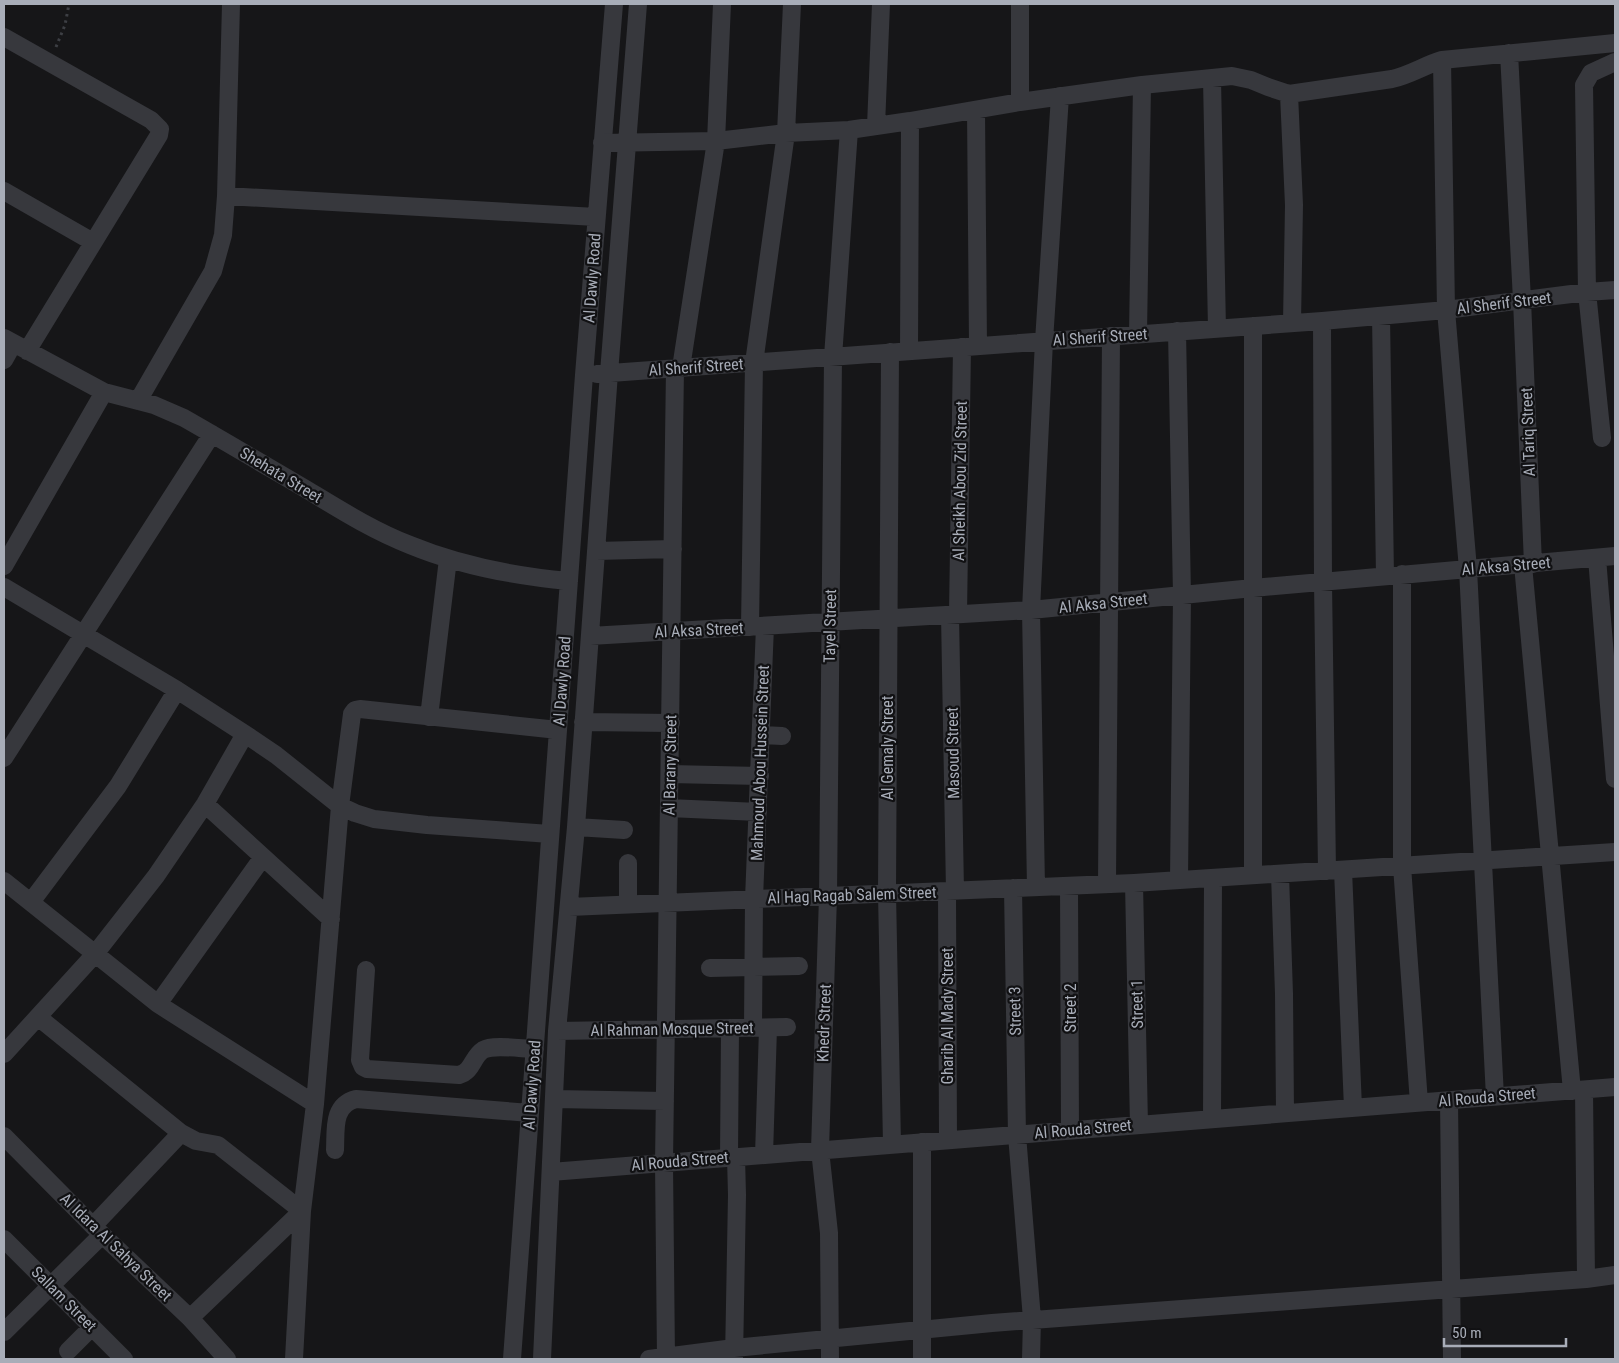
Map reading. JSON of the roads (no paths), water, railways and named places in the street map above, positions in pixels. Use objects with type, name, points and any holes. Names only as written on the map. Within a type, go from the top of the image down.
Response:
[{"type":"street","points":[[138,402],[213,271],[223,235],[226,196],[231,4]]},
{"type":"street","name":"Al Dawly Road","points":[[512,1359],[584,375],[614,4]]},
{"type":"street","name":"Al Dawly Road","points":[[542,1359],[557,1031],[576,827],[638,4]]},
{"type":"street","name":"Al Barany Street","points":[[660,1359],[671,632],[678,368],[716,141],[722,4]]},
{"type":"street","name":"Mahmoud Abou Hussein Street","points":[[764,1154],[760,1028],[755,967],[754,899],[762,735],[757,626],[754,363],[786,133],[792,4]]},
{"type":"street","points":[[876,126],[881,4]]},
{"type":"street","points":[[1020,4],[1020,102]]},
{"type":"street","points":[[4,37],[151,120],[160,129],[159,135],[93,242],[14,344],[4,360]]},
{"type":"street","points":[[602,143],[716,141],[786,133],[849,130],[1060,96],[1232,76],[1251,80],[1289,94],[1392,79],[1442,60],[1615,43]]},
{"type":"street","name":"Al Tariq Street","points":[[1509,53],[1522,300],[1528,565],[1550,856],[1578,1090],[1586,1279]]},
{"type":"street","points":[[1442,60],[1446,310],[1468,569],[1495,1097]]},
{"type":"street","points":[[1602,438],[1587,292],[1584,85],[1591,73],[1615,62]]},
{"type":"street","points":[[1212,79],[1217,328]]},
{"type":"street","points":[[1138,334],[1142,85]]},
{"type":"street","points":[[1289,94],[1294,205],[1292,323]]},
{"type":"street","points":[[1036,887],[1031,610],[1044,341],[1060,96]]},
{"type":"street","name":"Al Sheikh Abou Zid Street","points":[[954,614],[970,347],[976,110]]},
{"type":"street","points":[[909,351],[910,121]]},
{"type":"street","name":"Tayel Street","points":[[828,896],[833,357],[849,130]]},
{"type":"street","points":[[4,191],[93,242]]},
{"type":"street","points":[[226,196],[596,217]]},
{"type":"street","name":"Al Sherif Street","points":[[584,375],[1322,321],[1446,310],[1615,290]]},
{"type":"street","points":[[1381,316],[1393,575],[1402,866],[1419,1103]]},
{"type":"street","points":[[1322,321],[1323,582],[1335,870],[1353,1108]]},
{"type":"street","points":[[1253,326],[1253,875]]},
{"type":"street","points":[[1177,332],[1182,595],[1180,880]]},
{"type":"street","points":[[1107,884],[1111,336]]},
{"type":"street","name":"Shehata Street","points":[[14,344],[104,392],[169,411],[212,434],[372,528],[410,545],[448,559],[488,570],[520,576],[569,580]]},
{"type":"street","name":"Al Gemaly Street","points":[[890,352],[887,893],[892,1144]]},
{"type":"street","points":[[4,566],[104,392]]},
{"type":"street","points":[[4,758],[212,434]]},
{"type":"street","points":[[596,551],[673,548]]},
{"type":"street","name":"Al Aksa Street","points":[[567,617],[590,628],[671,632],[1031,610],[1393,575],[1528,565],[1615,556]]},
{"type":"street","points":[[1597,558],[1615,779]]},
{"type":"street","points":[[429,717],[448,559]]},
{"type":"street","points":[[4,587],[177,690],[245,734],[340,806],[374,819],[550,834]]},
{"type":"street","name":"Masoud Street","points":[[951,891],[954,614]]},
{"type":"street","points":[[30,902],[118,786],[177,690]]},
{"type":"street","points":[[294,1359],[302,1211],[315,1104],[340,806],[352,714],[360,708],[558,730]]},
{"type":"street","points":[[583,722],[670,723]]},
{"type":"street","points":[[4,1054],[95,954],[156,876],[205,804],[245,734]]},
{"type":"street","points":[[762,735],[782,736]]},
{"type":"street","points":[[670,774],[760,776]]},
{"type":"street","points":[[205,804],[331,919]]},
{"type":"street","points":[[669,808],[758,812]]},
{"type":"street","points":[[576,827],[624,830]]},
{"type":"street","name":"Al Hag Ragab Salem Street","points":[[544,918],[568,912],[628,904],[1134,883],[1615,852]]},
{"type":"street","points":[[158,1004],[263,857]]},
{"type":"street","points":[[628,863],[628,904]]},
{"type":"street","points":[[1280,874],[1285,1113]]},
{"type":"street","points":[[1212,1119],[1213,878]]},
{"type":"street","points":[[4,881],[158,1004],[315,1104]]},
{"type":"street","name":"Street 1","points":[[1134,883],[1139,1125]]},
{"type":"street","name":"Street 2","points":[[1069,886],[1070,1130]]},
{"type":"street","name":"Street 3","points":[[1013,888],[1017,1135],[1032,1320],[1031,1359]]},
{"type":"street","name":"Gharib Al Mady Street","points":[[948,1140],[951,891]]},
{"type":"street","name":"Khedr Street","points":[[828,896],[820,1150],[829,1233],[830,1359]]},
{"type":"street","points":[[710,968],[799,966]]},
{"type":"street","points":[[366,970],[360,1060],[366,1068],[459,1075],[468,1071],[479,1053],[487,1048],[535,1049]]},
{"type":"street","points":[[38,1017],[180,1133],[196,1141],[218,1146],[302,1211]]},
{"type":"street","name":"Al Rahman Mosque Street","points":[[557,1031],[787,1027]]},
{"type":"street","points":[[730,1028],[732,1157],[737,1195],[734,1353]]},
{"type":"street","name":"Al Rouda Street","points":[[551,1172],[1615,1087]]},
{"type":"street","points":[[335,1150],[337,1116],[344,1104],[356,1099],[530,1113]]},
{"type":"street","points":[[554,1099],[665,1102]]},
{"type":"street","points":[[1448,1100],[1452,1359]]},
{"type":"street","points":[[4,1332],[51,1286],[180,1133]]},
{"type":"street","name":"Al Idara Al Sahya Street","points":[[4,1136],[190,1318],[227,1359]]},
{"type":"street","points":[[922,1142],[922,1359]]},
{"type":"street","points":[[190,1318],[302,1211]]},
{"type":"street","name":"Sallam Street","points":[[4,1239],[124,1359]]},
{"type":"street","points":[[660,1359],[734,1353],[830,1340],[1032,1320],[1586,1279],[1615,1275]]},
{"type":"street","points":[[68,1351],[92,1327]]}]
